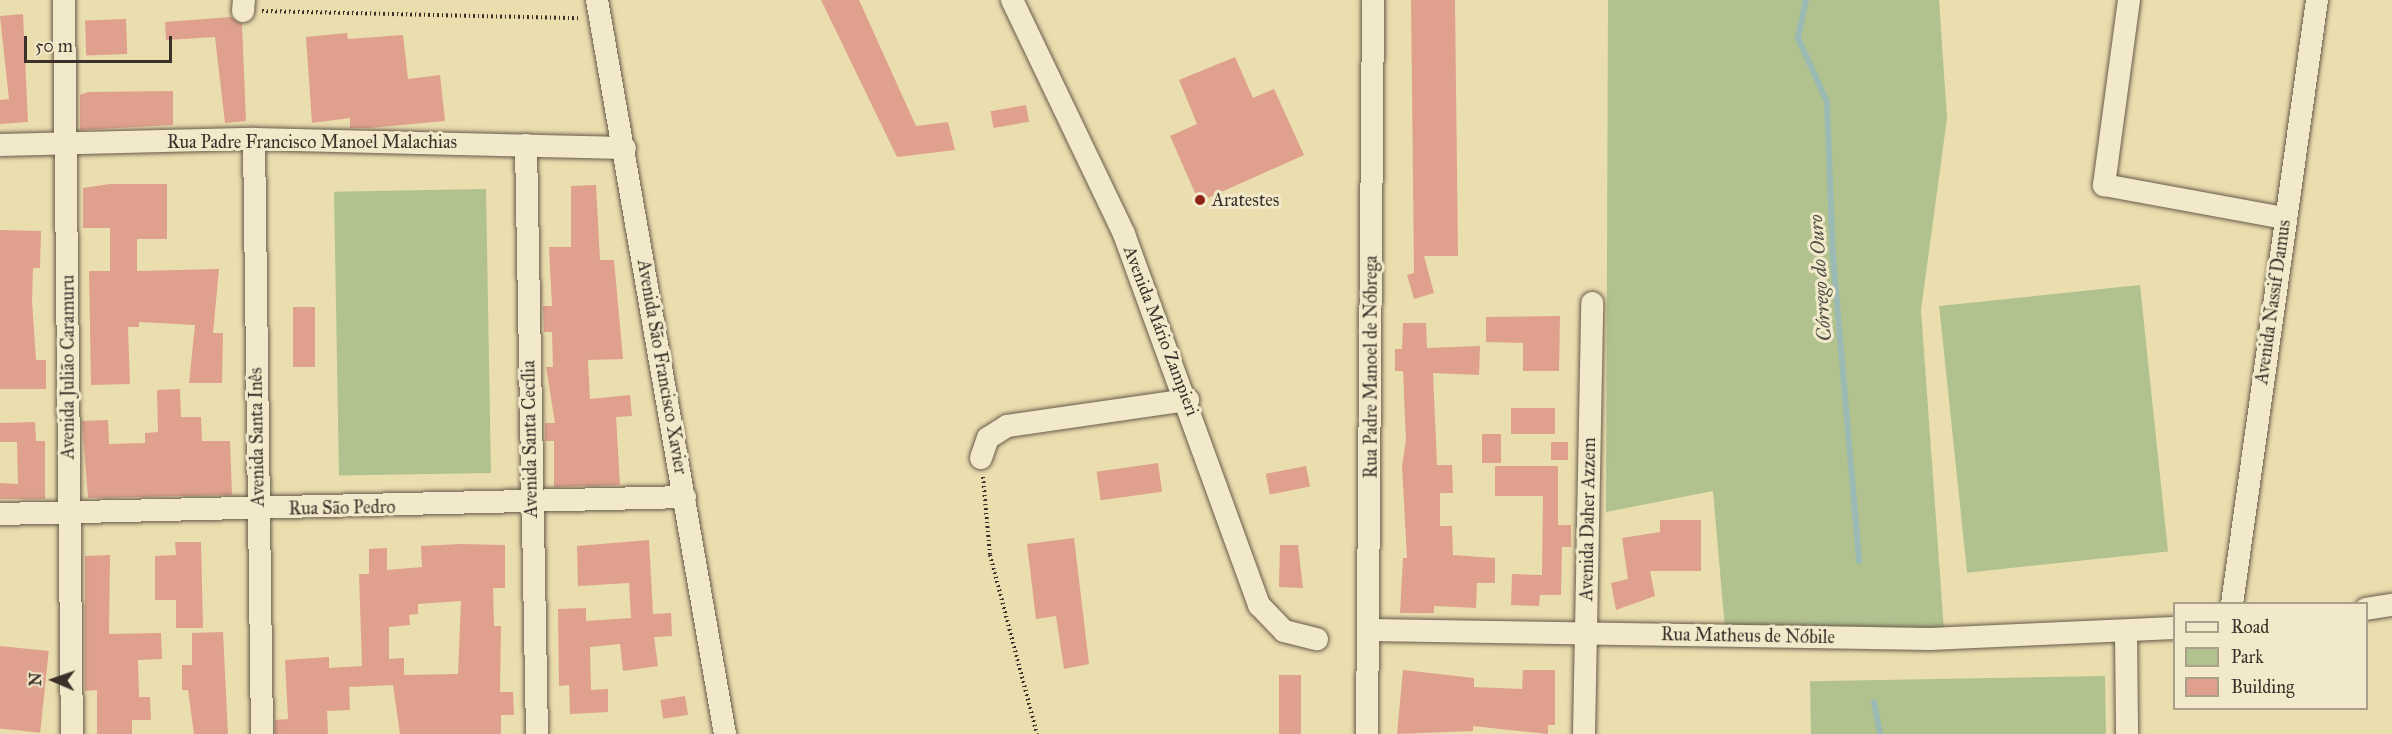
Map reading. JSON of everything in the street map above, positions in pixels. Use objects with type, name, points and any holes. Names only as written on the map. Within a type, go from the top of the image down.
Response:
[{"type":"street","name":"Avenida Julião Caramuru","points":[[64,0],[72,734]]},
{"type":"street","name":"Avenida Mário Zampieri","points":[[1012,0],[1124,234],[1188,400],[1259,604],[1284,631],[1317,639]]},
{"type":"street","name":"Rua Padre Manoel de Nóbrega","points":[[1368,734],[1373,0]]},
{"type":"street","points":[[2129,0],[2104,185],[2284,218]]},
{"type":"street","name":"Avenida Nassif Damus","points":[[2232,602],[2284,218],[2317,0]]},
{"type":"street","name":"Avenida São Francisco Xavier","points":[[599,9],[625,148],[725,734]]},
{"type":"street","name":"Rua Padre Francisco Manoel Malachias","points":[[0,146],[254,139],[625,148]]},
{"type":"street","name":"Avenida Santa Inês","points":[[254,139],[262,734]]},
{"type":"street","name":"Avenida Santa Cecília","points":[[526,145],[530,504],[537,734]]},
{"type":"street","name":"Avenida Daher Azzem","points":[[1584,734],[1592,303]]},
{"type":"street","points":[[981,458],[988,438],[1007,426],[1188,400]]},
{"type":"street","name":"Rua São Pedro","points":[[0,514],[530,504],[685,497]]},
{"type":"street","points":[[2368,609],[2392,605]]},
{"type":"street","name":"Rua Matheus de Nóbile","points":[[1370,630],[1930,639],[2173,628]]},
{"type":"street","points":[[2126,631],[2127,734]]},
{"type":"path","points":[[243,6],[599,9]]},
{"type":"path","points":[[981,458],[990,555],[1037,734]]},
{"type":"green space","points":[[1608,0],[1939,0],[1947,118],[1921,310],[1944,631],[1725,629],[1713,491],[1606,512]]},
{"type":"green space","points":[[486,189],[491,473],[339,476],[334,192]]},
{"type":"green space","points":[[2140,285],[2168,552],[1967,573],[1939,306]]},
{"type":"green space","points":[[2105,676],[2106,734],[1811,734],[1810,681]]},
{"type":"building","points":[[821,0],[859,0],[916,126],[948,122],[955,150],[897,157]]},
{"type":"building","points":[[1411,0],[1455,0],[1458,256],[1424,256],[1434,293],[1414,299],[1407,275],[1414,273]]},
{"type":"building","points":[[23,14],[28,122],[0,124],[0,100],[9,99],[0,16]]},
{"type":"building","points":[[231,17],[242,24],[246,121],[225,123],[215,37],[166,40],[165,22]]},
{"type":"building","points":[[126,19],[127,54],[86,55],[85,20]]},
{"type":"building","points":[[347,33],[348,39],[403,35],[408,79],[440,75],[445,121],[370,128],[350,128],[350,118],[312,123],[306,37]]},
{"type":"building","points":[[1235,57],[1253,98],[1274,89],[1304,155],[1199,202],[1170,136],[1197,124],[1179,80]]},
{"type":"building","points":[[173,91],[173,125],[80,130],[80,95],[88,92]]},
{"type":"building","points":[[1026,105],[1029,122],[993,128],[991,111]]},
{"type":"building","points":[[110,184],[167,184],[167,239],[137,239],[137,271],[219,269],[213,333],[223,333],[222,383],[189,383],[195,325],[139,322],[139,327],[128,327],[130,384],[91,385],[89,271],[110,271],[110,228],[83,228],[83,188]]},
{"type":"building","points":[[596,185],[600,260],[614,260],[623,359],[588,360],[590,399],[630,395],[632,416],[616,417],[620,485],[554,487],[554,441],[545,441],[545,423],[555,423],[546,367],[553,367],[552,332],[544,332],[543,306],[552,306],[549,247],[571,247],[571,186]]},
{"type":"building","points":[[0,230],[41,231],[40,268],[33,268],[32,301],[36,360],[46,360],[46,389],[0,389]]},
{"type":"building","points":[[293,307],[315,307],[315,367],[293,367]]},
{"type":"building","points":[[1560,316],[1559,371],[1523,371],[1523,343],[1486,342],[1486,317]]},
{"type":"building","points":[[1403,323],[1426,323],[1427,348],[1480,346],[1479,375],[1433,373],[1437,465],[1452,465],[1453,493],[1440,493],[1440,526],[1452,526],[1453,555],[1495,558],[1495,583],[1477,583],[1476,608],[1434,606],[1434,613],[1400,613],[1403,558],[1407,558],[1402,466],[1406,440],[1403,371],[1395,371],[1395,349],[1402,349]]},
{"type":"building","points":[[180,389],[181,417],[201,417],[202,441],[230,441],[232,495],[88,498],[82,421],[108,420],[109,444],[145,443],[145,433],[158,432],[157,390]]},
{"type":"building","points":[[1511,408],[1555,408],[1555,434],[1511,434]]},
{"type":"building","points":[[35,422],[36,441],[45,441],[45,499],[0,499],[0,483],[18,484],[17,442],[0,442],[0,423]]},
{"type":"building","points":[[1482,434],[1501,434],[1501,463],[1482,463]]},
{"type":"building","points":[[1551,442],[1568,442],[1568,460],[1551,460]]},
{"type":"building","points":[[1158,463],[1162,492],[1101,500],[1097,472]]},
{"type":"building","points":[[1306,466],[1310,487],[1270,494],[1266,474]]},
{"type":"building","points":[[1495,466],[1558,466],[1558,525],[1571,525],[1571,547],[1562,547],[1561,595],[1540,595],[1539,606],[1511,605],[1512,574],[1542,575],[1543,496],[1495,496]]},
{"type":"building","points":[[1660,520],[1701,520],[1701,571],[1650,571],[1655,596],[1616,610],[1611,583],[1628,579],[1622,538],[1660,532]]},
{"type":"building","points":[[1074,538],[1089,664],[1064,669],[1056,616],[1036,619],[1027,544]]},
{"type":"building","points":[[649,540],[653,614],[671,613],[672,636],[654,637],[658,666],[623,671],[620,644],[590,647],[591,690],[608,689],[608,712],[570,714],[569,685],[559,686],[558,609],[586,608],[586,621],[631,618],[629,583],[578,586],[577,546]]},
{"type":"building","points":[[175,542],[201,542],[203,628],[176,628],[176,600],[155,600],[155,556],[176,555]]},
{"type":"building","points":[[505,545],[505,588],[493,588],[494,626],[501,626],[500,692],[513,692],[514,715],[501,715],[501,734],[400,734],[393,685],[349,687],[350,710],[327,711],[328,734],[275,734],[275,720],[288,719],[285,660],[329,657],[329,668],[362,666],[359,574],[369,574],[369,549],[387,548],[387,570],[422,567],[421,546]],"holes":[[[461,601],[458,674],[404,675],[404,658],[389,659],[389,627],[410,625],[409,615],[418,614],[418,604]]]},
{"type":"building","points":[[1280,545],[1298,545],[1303,588],[1279,587]]},
{"type":"building","points":[[110,555],[109,634],[161,633],[162,659],[138,660],[139,697],[150,697],[151,720],[132,720],[132,734],[97,734],[97,690],[85,691],[85,556]]},
{"type":"building","points":[[223,632],[228,734],[194,734],[188,690],[182,690],[182,665],[192,665],[192,633]]},
{"type":"building","points":[[0,646],[49,651],[40,733],[0,728]]},
{"type":"building","points":[[1403,670],[1474,678],[1474,687],[1522,689],[1523,670],[1555,670],[1555,725],[1548,725],[1548,734],[1473,726],[1473,731],[1397,734]]},
{"type":"building","points":[[1279,675],[1301,675],[1301,734],[1279,734]]},
{"type":"building","points":[[685,696],[688,715],[663,719],[660,700]]},
{"type":"waterway","name":"Córrego do Ouro","points":[[1806,0],[1798,38],[1827,102],[1833,256],[1859,561]]},
{"type":"waterway","name":"Córrego do Ouro","points":[[1874,702],[1880,734]]},
{"type":"place","name":"Aratestes","points":[[1200,200]]}]
